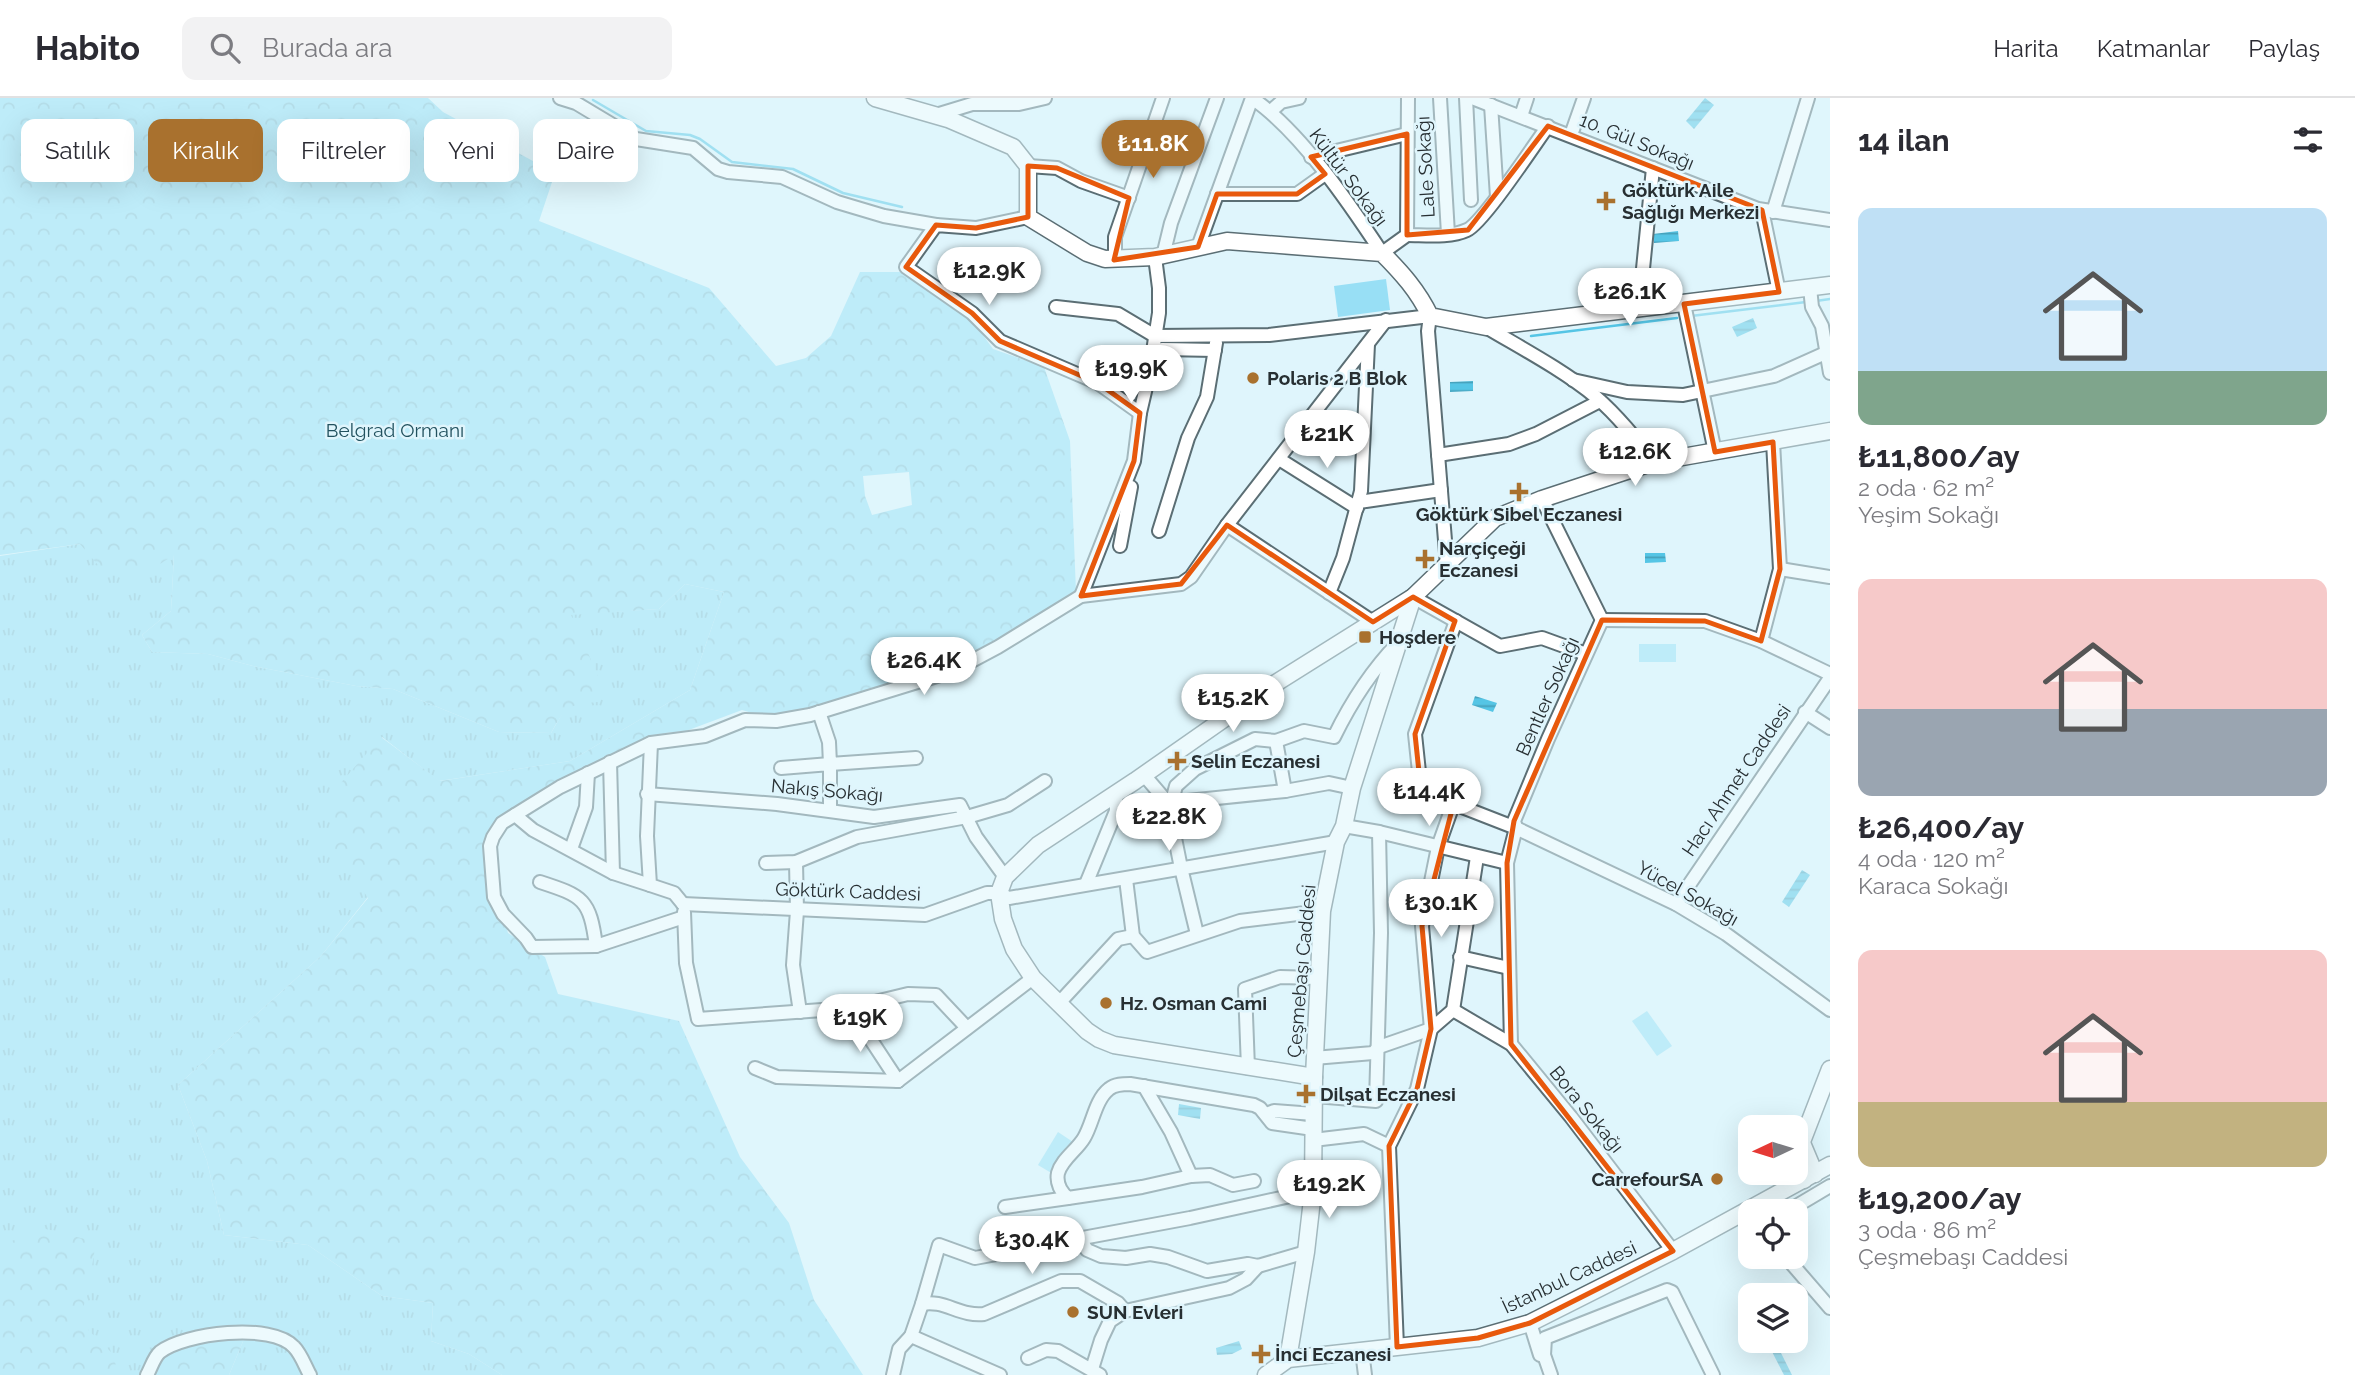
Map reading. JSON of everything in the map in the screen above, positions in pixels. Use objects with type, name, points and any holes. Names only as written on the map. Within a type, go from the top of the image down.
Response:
[{"type":"main road","points":[[875,98],[935,116],[1013,147],[1028,166],[1028,217],[1087,253],[1105,259],[1159,256],[1227,241],[1382,253],[1407,278],[1422,298],[1430,316],[1486,327],[1779,292],[1811,298],[1830,285]]},
{"type":"main road","points":[[1314,1077],[1114,1045],[1099,1039],[1087,1031],[1060,1002],[1032,978],[1014,950],[1003,919],[999,893],[1005,877],[1038,845],[1268,688],[1413,597],[1494,518],[1654,462],[1830,431]]},
{"type":"main road","name":"Çeşmebaşı Caddesi","points":[[1288,1359],[1313,1191],[1314,1058],[1322,911],[1336,842],[1344,826],[1352,788],[1413,597]]},
{"type":"main road","points":[[1808,1138],[1830,1069]]},
{"type":"main road","points":[[1808,1148],[1830,1156]]},
{"type":"main road","name":"İstanbul Caddesi","points":[[1265,1375],[1288,1359],[1478,1338],[1530,1323],[1673,1251],[1817,1173]]},
{"type":"street","points":[[559,98],[576,101],[636,139],[693,148],[718,169],[782,177],[837,202],[884,216],[936,225],[976,228],[1028,217]]},
{"type":"street","points":[[1115,260],[1115,237],[1163,98]]},
{"type":"street","points":[[1081,596],[1134,461],[1140,413],[1156,336],[1159,256],[1217,98]]},
{"type":"street","points":[[1198,247],[1252,98]]},
{"type":"street","name":"Kültür Sokağı","points":[[1252,98],[1271,111],[1311,157],[1382,253]]},
{"type":"street","points":[[1407,235],[1408,98]]},
{"type":"street","name":"Lale Sokağı","points":[[1440,98],[1448,234]]},
{"type":"street","points":[[1521,116],[1527,98]]},
{"type":"street","points":[[1571,135],[1584,98]]},
{"type":"street","points":[[1779,292],[1768,211],[1808,98]]},
{"type":"street","points":[[935,116],[972,104],[1019,104],[1042,99]]},
{"type":"street","points":[[1271,111],[1292,99]]},
{"type":"street","points":[[1477,100],[1497,197]]},
{"type":"street","points":[[1471,200],[1477,100]]},
{"type":"street","name":"10. Gül Sokağı","points":[[1477,100],[1768,211],[1830,220]]},
{"type":"street","points":[[1382,253],[1407,235],[1448,234],[1468,230],[1497,197],[1548,126]]},
{"type":"street","points":[[1311,157],[1407,134]]},
{"type":"street","points":[[1028,166],[1057,168],[1081,181],[1129,198]]},
{"type":"street","points":[[1639,309],[1653,169]]},
{"type":"street","points":[[1217,194],[1297,194],[1325,174]]},
{"type":"street","points":[[936,225],[906,267],[972,313],[1000,341],[1098,383],[1140,413]]},
{"type":"street","points":[[1811,298],[1829,351],[1830,373]]},
{"type":"street","points":[[1684,303],[1715,452]]},
{"type":"street","points":[[1056,307],[1118,314],[1156,336],[1216,343]]},
{"type":"street","points":[[1119,546],[1159,351],[1430,316],[1428,331],[1447,565]]},
{"type":"street","points":[[684,911],[596,946],[532,947],[499,907],[492,887],[490,846],[502,823],[514,815],[587,773],[651,743],[705,736],[745,720],[776,721],[819,712],[953,671],[1081,596],[1181,584],[1191,578],[1227,525],[1386,320]]},
{"type":"street","points":[[1486,327],[1573,380],[1600,401],[1628,428],[1654,462]]},
{"type":"street","points":[[1158,531],[1188,438],[1207,397],[1216,343]]},
{"type":"street","points":[[1329,593],[1343,558],[1361,491],[1368,344]]},
{"type":"street","points":[[1573,380],[1599,388],[1627,392],[1683,395],[1774,376],[1829,351]]},
{"type":"street","points":[[1438,455],[1509,444],[1536,435],[1600,401]]},
{"type":"street","points":[[1761,641],[1780,569],[1773,442]]},
{"type":"street","points":[[1279,459],[1358,505],[1441,490]]},
{"type":"street","points":[[1542,499],[1602,620],[1705,621],[1761,641],[1830,676]]},
{"type":"street","points":[[1227,525],[1373,622]]},
{"type":"street","points":[[1780,569],[1830,577]]},
{"type":"street","points":[[1413,597],[1500,646],[1542,638],[1586,654]]},
{"type":"street","name":"Bentler Sokağı","points":[[1511,1044],[1507,863],[1516,828],[1514,821],[1602,620]]},
{"type":"street","name":"Yücel Sokağı","points":[[1456,621],[1415,734],[1421,791],[1516,828],[1676,904],[1726,934],[1830,1010]]},
{"type":"street","points":[[1197,934],[1181,868],[1170,802],[1176,786],[1195,769],[1255,739],[1276,741],[1304,731],[1334,737],[1349,706],[1379,662],[1399,642]]},
{"type":"street","name":"Hacı Ahmet Caddesi","points":[[1676,904],[1830,676]]},
{"type":"street","points":[[819,712],[828,742],[830,810]]},
{"type":"street","points":[[1805,712],[1830,728]]},
{"type":"street","points":[[1276,741],[1285,791]]},
{"type":"street","points":[[650,885],[647,794],[651,743]]},
{"type":"street","points":[[782,768],[916,758]]},
{"type":"street","points":[[610,762],[613,873]]},
{"type":"street","points":[[571,849],[586,807],[587,773]]},
{"type":"street","points":[[1144,775],[1170,802]]},
{"type":"street","points":[[766,863],[796,862],[857,837],[967,817],[1008,805],[1045,780]]},
{"type":"street","points":[[1170,802],[1285,791],[1329,783],[1352,788]]},
{"type":"street","points":[[1086,884],[1116,811],[1116,793]]},
{"type":"street","name":"Nakış Sokağı","points":[[647,794],[830,810],[874,817],[960,805],[967,817]]},
{"type":"street","points":[[1397,1347],[1389,1146],[1417,1089],[1432,1028],[1422,926],[1438,847],[1454,803]]},
{"type":"street","points":[[514,815],[533,830],[613,873],[674,893],[684,911],[686,962],[698,1019],[850,1008],[908,994],[936,995],[967,1028]]},
{"type":"street","points":[[967,817],[976,836],[1005,877]]},
{"type":"street","points":[[1344,826],[1507,863]]},
{"type":"street","points":[[1315,1096],[1376,1101],[1381,933],[1378,832]]},
{"type":"street","name":"Göktürk Caddesi","points":[[684,911],[926,915],[987,893],[999,893],[1009,898],[1336,842]]},
{"type":"street","points":[[1314,1058],[1373,1053],[1379,1047],[1432,1028],[1453,1010],[1477,857]]},
{"type":"street","points":[[796,862],[797,911],[793,965],[800,1012]]},
{"type":"street","points":[[1126,878],[1133,936],[1146,952],[1240,921],[1322,911]]},
{"type":"street","points":[[540,882],[574,893],[592,915],[596,946]]},
{"type":"street","points":[[1060,1002],[1118,939],[1133,936]]},
{"type":"street","points":[[1460,957],[1509,968]]},
{"type":"street","points":[[1248,1068],[1245,989],[1280,977],[1318,978]]},
{"type":"street","points":[[755,1068],[777,1077],[898,1081],[1032,978]]},
{"type":"street","points":[[850,1008],[898,1081]]},
{"type":"street","name":"Bora Sokağı","points":[[1453,1010],[1511,1044],[1571,1117],[1673,1251]]},
{"type":"street","points":[[1068,1198],[1061,1190],[1058,1173],[1063,1163],[1084,1139],[1107,1090],[1117,1084],[1144,1086],[1254,1105],[1266,1114],[1272,1123],[1364,1134],[1389,1146]]},
{"type":"street","points":[[1144,1086],[1171,1132],[1191,1175]]},
{"type":"street","points":[[1005,1207],[1142,1187],[1191,1175],[1210,1175],[1233,1185],[1254,1181]]},
{"type":"street","points":[[1807,1199],[1830,1185]]},
{"type":"street","points":[[893,1375],[899,1349],[911,1336],[939,1245],[975,1258],[1190,1218],[1313,1191]]},
{"type":"street","points":[[1080,1239],[1087,1250],[1101,1256],[1126,1258],[1150,1254],[1168,1257],[1207,1271],[1248,1264],[1258,1266],[1306,1252]]},
{"type":"street","points":[[1027,1358],[1046,1350],[1058,1351],[1096,1372],[1101,1340],[1110,1321],[1125,1311],[1229,1289],[1246,1279],[1258,1266]]},
{"type":"street","points":[[1796,1269],[1830,1308]]},
{"type":"street","points":[[922,1304],[930,1302],[970,1316],[984,1314],[1060,1282],[1080,1281],[1118,1303],[1125,1311]]},
{"type":"street","points":[[1549,1375],[1544,1355],[1545,1338],[1661,1291],[1672,1292],[1713,1375]]},
{"type":"street","points":[[1559,1308],[1568,1328]]},
{"type":"street","points":[[1530,1323],[1549,1375]]},
{"type":"street","points":[[147,1375],[158,1353],[176,1342],[237,1331],[273,1335],[293,1346],[310,1375]]},
{"type":"street","points":[[911,1336],[1000,1375]]},
{"type":"street","points":[[1362,1351],[1365,1375]]},
{"type":"highlighted area","points":[[1548,126],[1762,210],[1779,292],[1684,304],[1715,452],[1773,442],[1780,569],[1761,641],[1705,621],[1602,620],[1514,821],[1507,863],[1511,1044],[1673,1251],[1530,1323],[1478,1338],[1397,1347],[1389,1146],[1417,1089],[1431,1029],[1422,926],[1454,802],[1421,791],[1415,734],[1455,621],[1413,597],[1373,622],[1227,525],[1181,584],[1081,596],[1134,461],[1140,413],[1098,383],[1000,341],[972,313],[906,267],[936,225],[976,228],[1028,217],[1028,166],[1057,168],[1129,198],[1114,260],[1198,247],[1217,194],[1297,194],[1325,174],[1311,157],[1407,134],[1407,235],[1468,230]]},
{"type":"green space","name":"Belgrad Ormanı","points":[[0,98],[428,98],[443,112],[456,119],[424,119],[424,182],[519,182],[519,153],[533,161],[533,182],[552,182],[539,221],[709,288],[776,366],[806,358],[831,336],[860,272],[906,272],[972,320],[993,349],[1044,367],[1070,441],[1076,592],[1024,632],[949,669],[829,708],[773,719],[742,710],[686,731],[665,733],[503,826],[492,851],[497,896],[508,933],[545,957],[558,994],[679,1021],[740,1157],[789,1223],[814,1300],[863,1375],[502,1375],[469,1354],[431,1341],[433,1303],[382,1296],[308,1245],[224,1235],[207,1161],[178,1085],[321,956],[368,898],[329,840],[339,785],[381,737],[440,781],[570,761],[690,690],[724,592],[685,584],[659,609],[571,615],[599,678],[598,702],[569,708],[551,733],[499,732],[393,689],[356,686],[253,666],[208,654],[152,652],[142,635],[171,611],[174,555],[149,571],[104,572],[80,544],[0,555]],"holes":[[[909,472],[912,505],[872,515],[865,496],[863,476]]]},
{"type":"green space","points":[[1386,279],[1390,310],[1338,317],[1334,286]]},
{"type":"green space","points":[[80,544],[174,554],[171,611],[142,635],[152,652],[208,654],[253,666],[356,686],[393,689],[499,732],[551,733],[565,709],[576,703],[571,614],[659,609],[685,584],[724,592],[690,690],[570,761],[439,781],[382,737],[368,897],[321,956],[178,1085],[207,1161],[224,1235],[308,1245],[382,1296],[433,1303],[431,1341],[469,1354],[502,1375],[229,1375],[244,1339],[152,1375],[0,1375],[0,556]]},
{"type":"green space","points":[[1639,644],[1676,644],[1676,662],[1639,662]]},
{"type":"green space","points":[[1647,1011],[1672,1046],[1657,1056],[1632,1021]]},
{"type":"green space","points":[[1058,1132],[1073,1142],[1053,1174],[1038,1165]]},
{"type":"green space","points":[[46,1229],[96,1242],[87,1297],[78,1320],[112,1353],[119,1375],[0,1375],[0,1245]]},
{"type":"green space","points":[[214,1337],[244,1339],[229,1375],[152,1375],[161,1360]]},
{"type":"shaded area","points":[[1705,98],[1714,105],[1694,129],[1686,121]]},
{"type":"shaded area","points":[[1678,231],[1679,241],[1654,243],[1653,234]]},
{"type":"shaded area","points":[[1753,318],[1757,328],[1737,337],[1732,327]]},
{"type":"shaded area","points":[[1473,381],[1473,391],[1450,392],[1450,382]]},
{"type":"shaded area","points":[[1645,553],[1665,553],[1666,562],[1645,563]]},
{"type":"shaded area","points":[[1475,696],[1497,703],[1493,712],[1472,705]]},
{"type":"shaded area","points":[[1802,870],[1810,875],[1789,907],[1782,902]]},
{"type":"shaded area","points":[[1179,1104],[1201,1108],[1200,1119],[1178,1115]]},
{"type":"shaded area","points":[[1239,1341],[1242,1349],[1232,1354],[1217,1355],[1216,1348]]},
{"type":"shaded area","points":[[1773,1353],[1781,1353],[1792,1375],[1784,1375]]},
{"type":"waterway","points":[[593,100],[646,131],[690,135],[700,139],[732,162],[793,169],[843,193],[902,207]]},
{"type":"waterway","points":[[1816,301],[1830,299]]},
{"type":"waterway","points":[[1691,316],[1806,302]]},
{"type":"waterway","points":[[1531,336],[1677,318]]},
{"type":"place","name":"Göktürk Aile Sağlığı Merkezi","points":[[1606,201]]},
{"type":"place","name":"Polaris 2 B Blok","points":[[1253,378]]},
{"type":"place","name":"Göktürk Sibel Eczanesi","points":[[1519,492]]},
{"type":"place","name":"Narçiçeği Eczanesi","points":[[1425,559]]},
{"type":"place","name":"Hoşdere","points":[[1365,637]]},
{"type":"place","name":"Selin Eczanesi","points":[[1177,761]]},
{"type":"place","name":"Hz. Osman Cami","points":[[1106,1003]]},
{"type":"place","name":"Dilşat Eczanesi","points":[[1306,1094]]},
{"type":"place","name":"CarrefourSA","points":[[1717,1179]]},
{"type":"place","name":"SUN Evleri","points":[[1073,1312]]},
{"type":"place","name":"İnci Eczanesi","points":[[1261,1354]]}]
